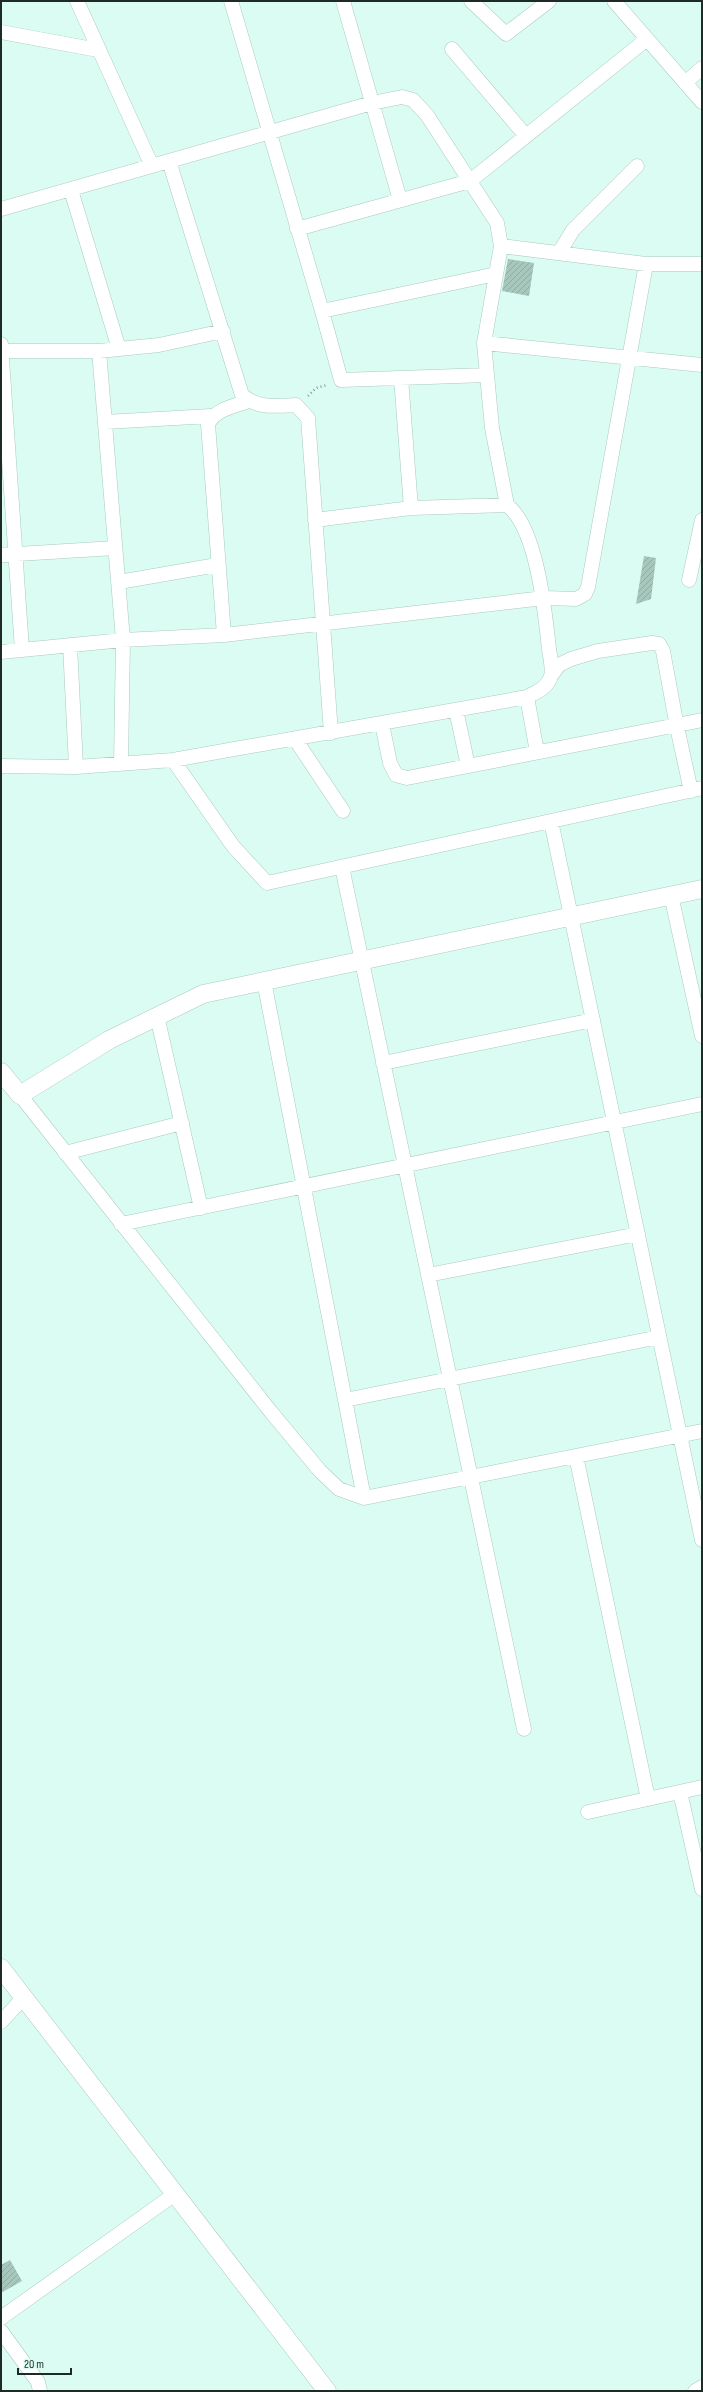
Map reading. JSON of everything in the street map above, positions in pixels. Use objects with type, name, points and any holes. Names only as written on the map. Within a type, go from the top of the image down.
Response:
[{"type":"street","points":[[77,1],[152,166]]},
{"type":"street","points":[[231,1],[341,380],[487,375]]},
{"type":"street","points":[[342,1],[400,200]]},
{"type":"street","points":[[471,1],[506,34],[549,1]]},
{"type":"street","points":[[614,1],[702,102]]},
{"type":"street","points":[[1,32],[98,50]]},
{"type":"street","points":[[298,229],[470,181],[647,39]]},
{"type":"street","points":[[452,49],[526,136]]},
{"type":"street","points":[[685,83],[702,68]]},
{"type":"street","points":[[1,209],[372,103],[402,97],[413,100],[427,115],[497,223],[501,246],[484,343],[492,428],[507,505]]},
{"type":"street","points":[[169,161],[223,331],[238,388],[249,401],[264,406],[296,405],[308,418],[331,732]]},
{"type":"street","points":[[559,253],[573,230],[637,166]]},
{"type":"street","points":[[71,190],[119,349]]},
{"type":"street","points":[[501,246],[646,264],[702,264]]},
{"type":"street","points":[[1,652],[123,640],[224,635],[544,598],[576,599],[584,594],[588,587],[646,264]]},
{"type":"street","points":[[322,311],[496,274]]},
{"type":"street","points":[[22,650],[5,448],[1,348],[99,351],[159,345],[223,331]]},
{"type":"street","points":[[484,343],[702,366]]},
{"type":"street","points":[[99,351],[123,640],[121,763]]},
{"type":"street","points":[[400,378],[411,508]]},
{"type":"street","points":[[105,422],[212,416],[249,401]]},
{"type":"street","points":[[212,416],[208,424],[217,564],[224,635]]},
{"type":"street","points":[[315,520],[411,508],[507,505],[516,512],[524,525],[544,598],[551,676]]},
{"type":"street","points":[[689,580],[702,520]]},
{"type":"street","points":[[1,555],[115,548]]},
{"type":"street","points":[[119,582],[217,564]]},
{"type":"street","points":[[1,766],[76,768],[121,763],[173,760],[527,697],[544,688],[559,665],[598,651],[652,643],[659,644],[663,651],[676,727],[696,789],[267,883],[233,846],[173,760]]},
{"type":"street","points":[[70,645],[76,768]]},
{"type":"street","points":[[527,697],[537,752]]},
{"type":"street","points":[[456,710],[468,766]]},
{"type":"street","points":[[382,724],[390,762],[396,774],[402,778],[676,727],[702,720]]},
{"type":"street","points":[[296,739],[343,811]]},
{"type":"street","points":[[551,821],[702,1540]]},
{"type":"street","points":[[342,867],[524,1729]]},
{"type":"street","points":[[20,1095],[109,1040],[203,994],[702,889]]},
{"type":"street","points":[[671,895],[702,1036]]},
{"type":"street","points":[[264,981],[364,1498]]},
{"type":"street","points":[[158,1016],[201,1208]]},
{"type":"street","points":[[383,1063],[593,1020]]},
{"type":"street","points":[[1,1072],[270,1412],[320,1471],[339,1489],[364,1498],[702,1431]]},
{"type":"street","points":[[121,1224],[702,1104]]},
{"type":"street","points":[[66,1153],[182,1123]]},
{"type":"street","points":[[428,1274],[638,1234]]},
{"type":"street","points":[[345,1400],[659,1337]]},
{"type":"street","points":[[576,1456],[648,1799]]},
{"type":"street","points":[[588,1812],[702,1787]]},
{"type":"street","points":[[680,1792],[702,1889]]},
{"type":"street","points":[[1,1968],[327,2391]]},
{"type":"street","points":[[1,2022],[23,1998]]},
{"type":"street","points":[[1,2318],[175,2194]]},
{"type":"street","points":[[1,2331],[38,2382],[40,2391]]},
{"type":"street","points":[[696,2391],[702,2387]]},
{"type":"path","points":[[303,411],[308,395],[316,388],[341,380]]},
{"type":"building","points":[[508,259],[534,263],[529,296],[502,291]]},
{"type":"building","points":[[644,556],[656,558],[651,599],[636,604]]},
{"type":"building","points":[[10,2260],[22,2281],[1,2293],[1,2265]]}]
